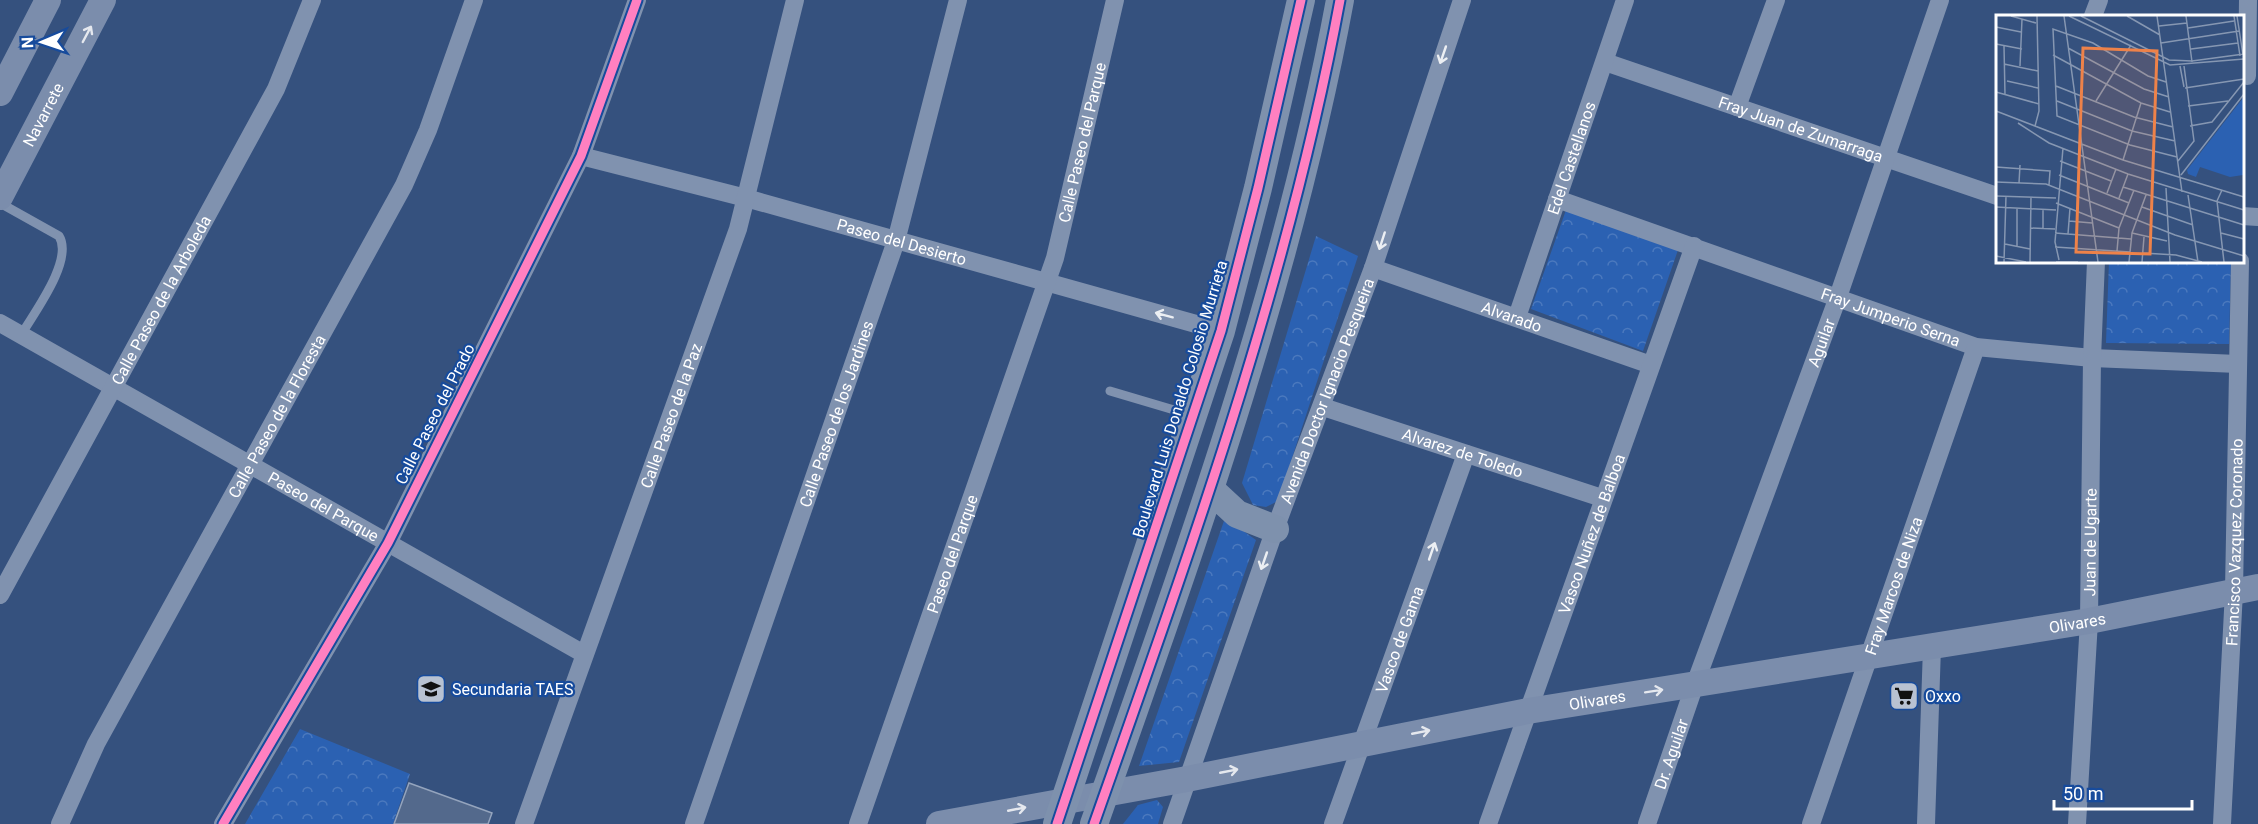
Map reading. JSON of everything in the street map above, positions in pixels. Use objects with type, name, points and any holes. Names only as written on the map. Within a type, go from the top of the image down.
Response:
[{"type":"main road","points":[[0,93],[48,0]]},
{"type":"main road","name":"Navarrete","points":[[0,197],[103,0]]},
{"type":"main road","name":"Boulevard Luis Donaldo Colosio Murrieta","points":[[1061,812],[1221,331],[1258,188],[1301,0]]},
{"type":"main road","points":[[1094,824],[1210,489],[1302,176],[1340,0]]},
{"type":"main road","points":[[1210,489],[1237,514],[1275,529]]},
{"type":"main road","name":"Olivares","points":[[939,824],[1061,812],[1105,793],[1187,779],[1528,711],[2089,621],[2246,589]]},
{"type":"street","name":"Calle Paseo de la Arboleda","points":[[0,595],[276,89],[312,0]]},
{"type":"street","name":"Calle Paseo de la Floresta","points":[[60,824],[96,744],[404,185],[436,109],[474,0]]},
{"type":"street","name":"Calle Paseo del Prado","points":[[223,824],[388,543],[582,156],[637,0]]},
{"type":"street","name":"Calle Paseo de la Paz","points":[[524,824],[730,250],[746,198],[795,0]]},
{"type":"street","name":"Calle Paseo de los Jardines","points":[[694,824],[896,241],[958,0]]},
{"type":"street","name":"Calle Paseo del Parque","points":[[1047,283],[1063,228],[1115,0]]},
{"type":"street","name":"Avenida Doctor Ignacio Pesqueira","points":[[1172,824],[1275,529],[1373,268],[1462,0]]},
{"type":"street","name":"Edel Castellanos","points":[[1517,317],[1625,0]]},
{"type":"street","points":[[1737,107],[1776,0]]},
{"type":"street","name":"Aguilar","points":[[1695,684],[1838,297],[1884,157],[1940,0]]},
{"type":"street","points":[[2093,15],[2098,0]]},
{"type":"street","points":[[2248,0],[2249,76]]},
{"type":"street","name":"Fray Juan de Zumarraga","points":[[1605,62],[1996,196]]},
{"type":"street","name":"Paseo del Desierto","points":[[582,156],[746,198],[1221,331]]},
{"type":"street","name":"Fray Jumperio Serna","points":[[1557,199],[1976,347],[2092,358],[2238,364]]},
{"type":"street","points":[[2243,216],[2258,217]]},
{"type":"street","name":"Vasco Nuñez de Balboa","points":[[1488,824],[1602,498],[1694,246]]},
{"type":"street","name":"Juan de Ugarte","points":[[2077,824],[2089,621],[2092,358],[2096,262]]},
{"type":"street","name":"Francisco Vazquez Coronado","points":[[2222,824],[2246,589],[2238,364],[2240,262]]},
{"type":"street","name":"Alvarado","points":[[1373,268],[1651,365]]},
{"type":"street","name":"Paseo del Parque","points":[[858,824],[1047,283]]},
{"type":"street","name":"Paseo del Parque","points":[[0,323],[584,654]]},
{"type":"street","name":"Fray Marcos de Niza","points":[[1810,824],[1871,656],[1976,347]]},
{"type":"street","name":"Alvarez de Toledo","points":[[1323,406],[1602,498]]},
{"type":"street","name":"Vasco de Gama","points":[[1333,824],[1466,454]]},
{"type":"street","points":[[1926,824],[1932,647]]},
{"type":"street","name":"Dr. Aguilar","points":[[1647,824],[1695,684]]},
{"type":"lane","points":[[0,203],[59,236],[63,243],[63,261],[21,335]]},
{"type":"lane","points":[[1110,391],[1192,415]]},
{"type":"green space","points":[[1566,210],[1678,250],[1643,351],[1531,309]]},
{"type":"green space","points":[[1316,236],[1358,256],[1278,501],[1266,507],[1253,505],[1242,483]]},
{"type":"green space","points":[[2109,262],[2231,262],[2229,344],[2106,343]]},
{"type":"green space","points":[[1225,518],[1256,540],[1179,762],[1139,766]]},
{"type":"green space","points":[[300,729],[410,774],[393,824],[245,824]]},
{"type":"green space","points":[[1157,800],[1163,807],[1158,824],[1123,824],[1138,805]]},
{"type":"building","points":[[409,783],[492,813],[488,824],[394,824]]},
{"type":"cycle path","points":[[223,824],[388,543],[581,156],[637,0]]},
{"type":"cycle path","points":[[1057,824],[1221,331],[1258,188],[1301,0]]},
{"type":"cycle path","points":[[1094,824],[1200,519],[1264,313],[1293,210],[1340,0]]},
{"type":"place","name":"Secundaria TAES","points":[[431,689]]},
{"type":"place","name":"Oxxo","points":[[1904,696]]}]
